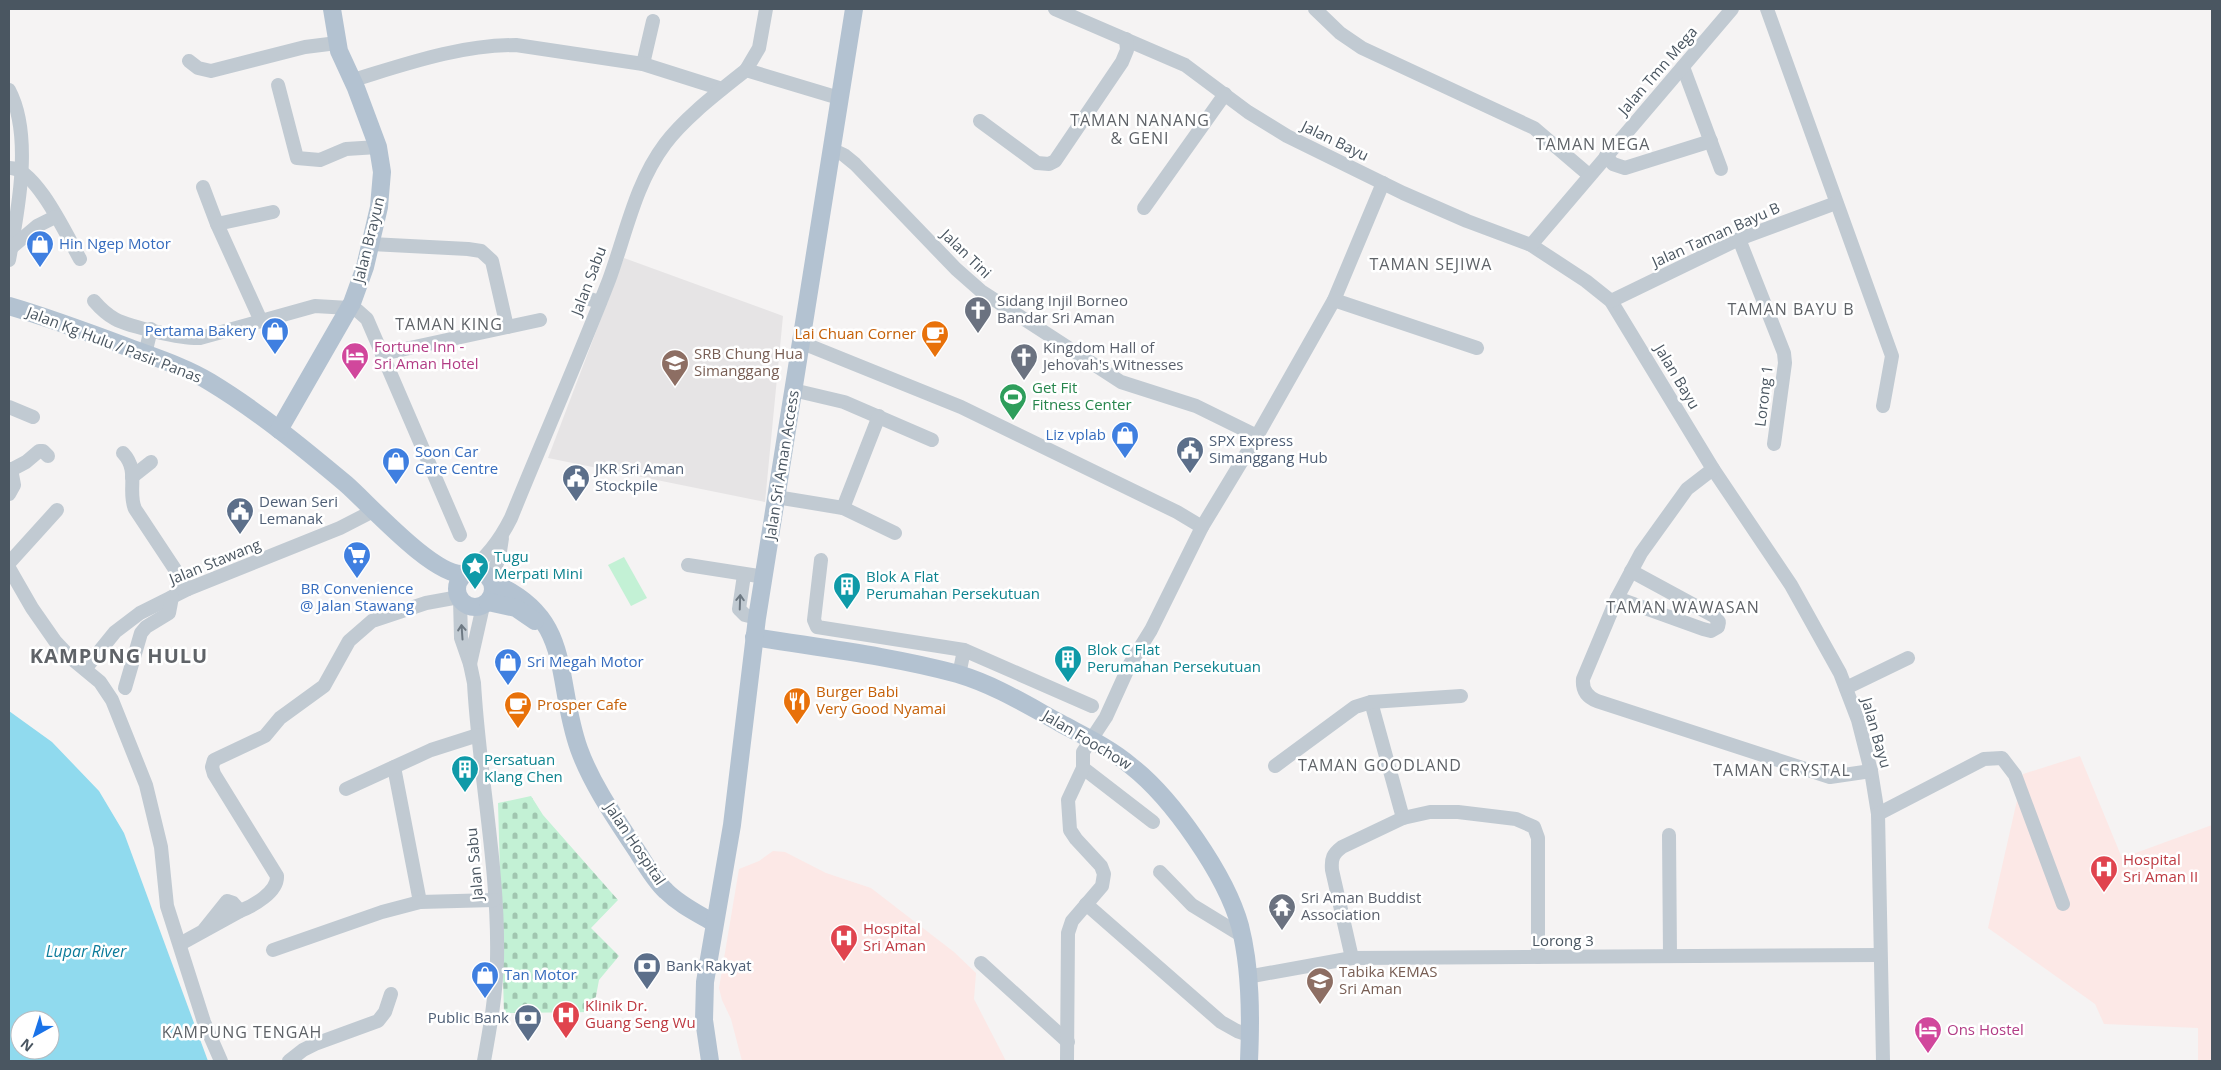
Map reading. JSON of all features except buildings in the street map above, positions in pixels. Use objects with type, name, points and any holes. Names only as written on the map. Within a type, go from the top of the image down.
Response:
[{"type":"main road","name":"Jalan Brayun","points":[[279,430],[349,308],[365,268],[380,199],[382,172],[378,147],[336,43],[332,9]]},
{"type":"main road","name":"Jalan Sri Aman Access","points":[[714,922],[732,825],[754,637],[854,9]]},
{"type":"main road","name":"Jalan Kg Hulu / Pasir Panas","points":[[9,306],[54,319],[145,354],[209,382],[279,430],[375,510],[427,559],[438,576],[461,586]]},
{"type":"main road","points":[[485,604],[493,593],[492,581],[483,572],[461,586],[470,606],[485,604],[524,612],[553,640]]},
{"type":"main road","name":"Jalan Hospital","points":[[492,581],[514,592],[532,607],[548,628],[565,685],[570,721],[579,749],[594,783],[666,891],[682,905],[714,922]]},
{"type":"main road","name":"Jalan Foochow","points":[[754,637],[913,664],[959,675],[1008,694],[1085,753],[1136,769],[1156,788],[1170,806],[1212,864],[1225,887],[1241,935],[1247,977],[1238,1031],[1249,1061]]},
{"type":"main road","points":[[710,1061],[703,1002],[714,922]]},
{"type":"street","points":[[766,9],[758,48],[746,70],[839,98]]},
{"type":"street","name":"Jalan Bayu","points":[[1055,9],[1185,65],[1272,128],[1383,183],[1467,221],[1531,245],[1586,281],[1611,301],[1713,469],[1791,585],[1822,639],[1846,688],[1858,720],[1871,771],[1878,814],[1883,1061]]},
{"type":"street","points":[[1315,9],[1340,33],[1362,48],[1534,128],[1589,175]]},
{"type":"street","name":"Jalan Tmn Mega","points":[[1531,245],[1732,9]]},
{"type":"street","points":[[1767,9],[1892,356],[1883,406]]},
{"type":"street","points":[[643,64],[653,21]]},
{"type":"street","points":[[980,121],[1037,163],[1049,164],[1055,161],[1122,62],[1127,50],[1126,39]]},
{"type":"street","points":[[189,61],[198,68],[211,71],[304,46],[336,43]]},
{"type":"street","points":[[352,80],[448,52],[497,45],[516,45],[643,64],[722,90]]},
{"type":"street","points":[[1684,67],[1721,169]]},
{"type":"street","name":"Jalan Sabu","points":[[504,533],[593,300],[653,161],[666,142],[746,70]]},
{"type":"street","points":[[278,85],[297,158],[320,160],[346,149],[378,147]]},
{"type":"street","points":[[9,90],[21,128],[15,170],[10,250]]},
{"type":"street","points":[[1144,208],[1225,94]]},
{"type":"street","points":[[1606,156],[1613,164],[1625,168],[1710,141]]},
{"type":"street","name":"Jalan Tini","points":[[831,149],[844,155],[855,164],[956,269],[981,291],[1121,382],[1137,389],[1191,404],[1257,436]]},
{"type":"street","points":[[15,170],[33,181],[80,260]]},
{"type":"street","points":[[1067,1061],[1068,933],[1072,921],[1102,886],[1104,874],[1101,866],[1070,830],[1068,800],[1085,753],[1106,717],[1130,664],[1151,630],[1202,527],[1257,436],[1334,300],[1383,183]]},
{"type":"street","points":[[203,187],[217,224],[261,321]]},
{"type":"street","name":"Jalan Taman Bayu B","points":[[1611,301],[1739,239],[1836,203]]},
{"type":"street","points":[[217,224],[273,212]]},
{"type":"street","points":[[10,250],[37,226],[55,217]]},
{"type":"street","name":"Lorong 1","points":[[1739,239],[1784,353],[1785,363],[1774,444]]},
{"type":"street","points":[[371,244],[481,251],[492,261],[507,327]]},
{"type":"street","points":[[94,300],[104,311],[121,322],[187,338],[200,338],[315,306],[349,308],[358,311],[367,319],[460,535]]},
{"type":"street","points":[[1334,300],[1477,348]]},
{"type":"street","points":[[382,354],[540,320]]},
{"type":"street","points":[[145,354],[151,329]]},
{"type":"street","points":[[800,342],[961,407],[1178,512],[1202,527]]},
{"type":"street","points":[[793,390],[844,402],[932,440]]},
{"type":"street","points":[[9,407],[34,417]]},
{"type":"street","points":[[843,508],[879,416]]},
{"type":"street","points":[[9,494],[14,485],[10,470],[26,462],[39,451],[43,451],[48,456]]},
{"type":"street","points":[[123,453],[130,463],[134,487],[132,499],[134,509],[188,589]]},
{"type":"street","points":[[132,477],[151,462]]},
{"type":"street","points":[[1713,469],[1687,489],[1641,553],[1617,598],[1583,679],[1584,690],[1592,699],[1830,777],[1871,771]]},
{"type":"street","points":[[776,497],[843,508],[895,533]]},
{"type":"street","points":[[9,563],[57,510]]},
{"type":"street","name":"Jalan Stawang","points":[[85,669],[123,624],[172,597],[340,528],[375,510]]},
{"type":"street","points":[[492,581],[504,533]]},
{"type":"street","points":[[180,944],[256,903],[274,888],[277,876],[214,774],[212,767],[214,760],[265,736],[280,718],[324,686],[349,641],[372,621],[426,602],[461,586],[504,533]]},
{"type":"street","points":[[821,560],[814,620],[817,627],[964,650],[1092,706]]},
{"type":"street","points":[[688,566],[764,577]]},
{"type":"street","points":[[9,568],[32,608],[56,641],[71,658],[100,682],[112,700],[141,771],[160,846],[166,906],[207,1030],[221,1061]]},
{"type":"street","points":[[1617,598],[1703,629],[1711,631],[1718,627],[1718,620],[1714,616],[1631,571]]},
{"type":"street","points":[[744,575],[739,609],[744,614],[757,618]]},
{"type":"street","points":[[461,586],[461,638],[470,664]]},
{"type":"street","points":[[125,688],[142,633],[146,627],[169,613],[172,597]]},
{"type":"street","points":[[470,664],[485,604]]},
{"type":"street","points":[[959,675],[964,650]]},
{"type":"street","points":[[1846,688],[1908,658]]},
{"type":"street","name":"Jalan Sabu","points":[[470,664],[484,781],[494,900],[496,976],[484,1061]]},
{"type":"street","points":[[1274,766],[1355,707],[1371,702],[1460,696]]},
{"type":"street","points":[[1371,702],[1403,818]]},
{"type":"street","points":[[346,789],[431,750],[478,734]]},
{"type":"street","points":[[1085,753],[1153,822]]},
{"type":"street","points":[[1878,814],[1984,759],[2002,758],[2015,775],[2063,904]]},
{"type":"street","points":[[394,768],[420,902]]},
{"type":"street","points":[[1352,958],[1331,859],[1342,847],[1403,818],[1430,812],[1458,812],[1516,819],[1534,826],[1538,838],[1538,957]]},
{"type":"street","points":[[1669,835],[1670,956]]},
{"type":"street","points":[[1160,872],[1192,905],[1241,935]]},
{"type":"street","points":[[273,950],[382,912],[420,902],[494,900]]},
{"type":"street","points":[[1086,904],[1238,1031]]},
{"type":"street","name":"Lorong 3","points":[[1247,977],[1352,958],[1880,955]]},
{"type":"street","points":[[981,963],[1068,1042]]},
{"type":"street","points":[[289,1061],[309,1047],[378,1021],[385,1012],[391,994]]},
{"type":"shaded area","name":"SRB Chung Hua Simanggang","points":[[624,258],[783,316],[765,502],[548,458]]},
{"type":"shaded area","name":"Hospital Sri Aman II","points":[[2080,756],[2122,858],[2212,825],[2212,1061],[2198,1061],[2198,1028],[2104,1024],[2095,1004],[1988,928],[2023,774]]},
{"type":"shaded area","name":"Hospital Sri Aman","points":[[773,851],[785,852],[826,873],[871,888],[954,952],[976,973],[974,999],[1006,1061],[742,1061],[731,1019],[722,1000],[719,988],[739,869],[759,861]]},
{"type":"green space","points":[[624,557],[647,598],[631,606],[608,565]]},
{"type":"green space","points":[[531,796],[543,815],[618,900],[591,928],[619,956],[599,980],[593,1012],[504,1013],[498,803]]},
{"type":"water","name":"Lupar River","points":[[9,711],[52,742],[99,791],[124,833],[208,1061],[9,1061]]},
{"type":"place","name":"Hin Ngep Motor","points":[[40,268]]},
{"type":"place","name":"Sidang Injil Borneo Bandar Sri Aman","points":[[978,334]]},
{"type":"place","name":"Pertama Bakery","points":[[275,355]]},
{"type":"place","name":"Lai Chuan Corner","points":[[935,358]]},
{"type":"place","name":"Fortune Inn - Sri Aman Hotel","points":[[355,380]]},
{"type":"place","name":"Kingdom Hall of Jehovah's Witnesses","points":[[1024,381]]},
{"type":"place","name":"SRB Chung Hua Simanggang","points":[[675,387]]},
{"type":"place","name":"Get Fit Fitness Center","points":[[1013,421]]},
{"type":"place","name":"Liz vplab","points":[[1125,459]]},
{"type":"place","name":"SPX Express Simanggang Hub","points":[[1190,474]]},
{"type":"place","name":"Soon Car Care Centre","points":[[396,485]]},
{"type":"place","name":"JKR Sri Aman Stockpile","points":[[576,502]]},
{"type":"place","name":"Dewan Seri Lemanak","points":[[240,535]]},
{"type":"place","name":"BR Convenience @ Jalan Stawang","points":[[357,579]]},
{"type":"place","name":"Tugu Merpati Mini","points":[[475,590]]},
{"type":"place","name":"Blok A Flat Perumahan Persekutuan","points":[[847,610]]},
{"type":"place","name":"Blok C Flat Perumahan Persekutuan","points":[[1068,683]]},
{"type":"place","name":"Sri Megah Motor","points":[[508,686]]},
{"type":"place","name":"Burger Babi Very Good Nyamai","points":[[797,725]]},
{"type":"place","name":"Prosper Cafe","points":[[518,729]]},
{"type":"place","name":"Persatuan Klang Chen","points":[[465,793]]},
{"type":"place","name":"Hospital Sri Aman II","points":[[2104,893]]},
{"type":"place","name":"Sri Aman Buddist Association","points":[[1282,931]]},
{"type":"place","name":"Hospital Sri Aman","points":[[844,962]]},
{"type":"place","name":"Bank Rakyat","points":[[647,990]]},
{"type":"place","name":"Tan Motor","points":[[485,999]]},
{"type":"place","name":"Tabika KEMAS Sri Aman","points":[[1320,1005]]},
{"type":"place","name":"Klinik Dr. Guang Seng Wu","points":[[566,1039]]},
{"type":"place","name":"Public Bank","points":[[528,1042]]},
{"type":"place","name":"Ons Hostel","points":[[1928,1054]]},
{"type":"district","name":"TAMAN NANANG & GENI","points":[[1140,129]]},
{"type":"district","name":"TAMAN MEGA","points":[[1593,144]]},
{"type":"district","name":"TAMAN SEJIWA","points":[[1431,264]]},
{"type":"district","name":"TAMAN BAYU B","points":[[1791,309]]},
{"type":"district","name":"TAMAN KING","points":[[449,324]]},
{"type":"district","name":"TAMAN WAWASAN","points":[[1683,607]]},
{"type":"district","name":"KAMPUNG HULU","points":[[119,656]]},
{"type":"district","name":"TAMAN GOODLAND","points":[[1380,765]]},
{"type":"district","name":"TAMAN CRYSTAL","points":[[1782,770]]},
{"type":"district","name":"KAMPUNG TENGAH","points":[[242,1032]]}]
